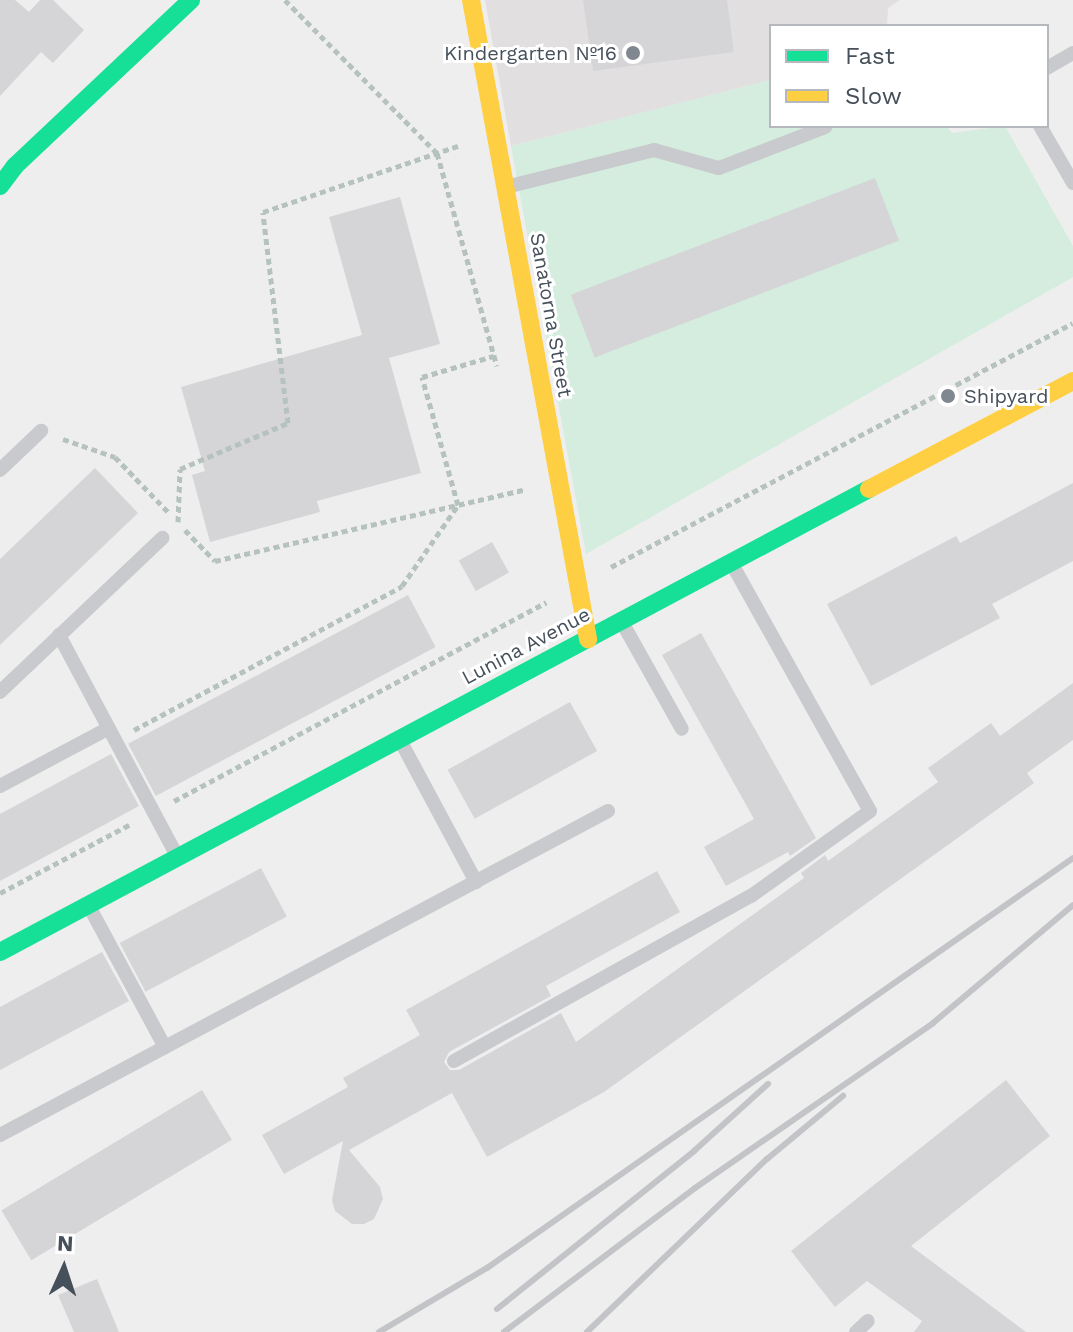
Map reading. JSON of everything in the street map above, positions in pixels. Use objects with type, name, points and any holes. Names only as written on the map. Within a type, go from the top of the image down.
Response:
[{"type":"street","points":[[0,186],[15,166],[191,0]]},
{"type":"street","name":"Sanatorna Street","points":[[471,0],[578,585],[595,635]]},
{"type":"street","name":"Lunina Avenue","points":[[0,952],[1073,381]]},
{"type":"lane","points":[[1049,67],[1073,53]]},
{"type":"lane","points":[[506,187],[654,150],[719,168],[822,128]]},
{"type":"lane","points":[[1041,128],[1073,183]]},
{"type":"lane","points":[[0,470],[41,431]]},
{"type":"lane","points":[[0,692],[162,538]]},
{"type":"lane","points":[[454,1061],[751,896],[870,811],[730,562]]},
{"type":"lane","points":[[621,621],[682,729]]},
{"type":"lane","points":[[59,635],[177,857]]},
{"type":"lane","points":[[0,786],[112,734]]},
{"type":"lane","points":[[399,738],[476,882]]},
{"type":"lane","points":[[0,1135],[608,811]]},
{"type":"lane","points":[[88,905],[165,1047]]},
{"type":"lane","points":[[856,1332],[868,1321]]},
{"type":"path","points":[[285,0],[437,153]]},
{"type":"path","points":[[178,523],[180,469],[288,423],[263,212],[496,134]]},
{"type":"path","points":[[0,893],[1073,323]]},
{"type":"path","points":[[458,505],[422,377],[494,356]]},
{"type":"path","points":[[41,431],[115,457],[154,498]]},
{"type":"path","points":[[215,561],[530,488]]},
{"type":"path","points":[[112,734],[402,586],[458,505]]},
{"type":"shaded area","name":"Kindergarten №16","points":[[485,0],[900,0],[888,8],[887,24],[769,24],[769,81],[511,146]]},
{"type":"green space","points":[[769,81],[769,128],[948,128],[952,133],[1006,128],[1073,246],[1073,277],[586,554],[511,146]]},
{"type":"building","points":[[0,0],[15,0],[29,12],[40,0],[53,0],[84,30],[53,63],[41,52],[0,96]]},
{"type":"building","points":[[583,0],[727,0],[734,52],[593,71]]},
{"type":"building","points":[[875,178],[899,241],[595,357],[571,295]]},
{"type":"building","points":[[400,197],[440,344],[389,358],[421,473],[317,501],[320,512],[210,542],[192,475],[205,471],[181,387],[362,335],[329,217]]},
{"type":"building","points":[[95,468],[138,513],[0,645],[0,559]]},
{"type":"building","points":[[1073,483],[1073,561],[992,604],[1000,618],[871,686],[827,604],[956,536],[960,543]]},
{"type":"building","points":[[492,542],[509,573],[476,591],[459,560]]},
{"type":"building","points":[[408,595],[436,647],[156,796],[128,744]]},
{"type":"building","points":[[701,633],[816,838],[790,856],[788,852],[726,886],[704,847],[754,819],[662,655]]},
{"type":"building","points":[[1073,683],[1073,740],[1027,773],[1034,783],[604,1092],[487,1157],[452,1093],[349,1150],[380,1187],[383,1199],[374,1219],[364,1224],[352,1224],[335,1211],[332,1200],[343,1141],[284,1174],[262,1135],[348,1087],[343,1078],[420,1035],[406,1010],[657,871],[680,912],[546,986],[551,996],[449,1052],[444,1062],[450,1070],[459,1070],[561,1013],[576,1042],[804,878],[801,873],[825,855],[828,861],[938,782],[928,768],[991,723],[1000,736]]},
{"type":"building","points":[[570,702],[597,751],[475,819],[448,770]]},
{"type":"building","points":[[111,754],[139,806],[0,881],[0,814]]},
{"type":"building","points":[[261,868],[287,917],[146,992],[120,943]]},
{"type":"building","points":[[102,952],[129,1001],[0,1070],[0,1007]]},
{"type":"building","points":[[1006,1080],[1050,1136],[911,1246],[1026,1332],[914,1332],[922,1321],[867,1281],[835,1307],[791,1251]]},
{"type":"building","points":[[202,1090],[232,1140],[31,1260],[1,1211]]},
{"type":"building","points":[[97,1279],[119,1332],[74,1332],[58,1295]]},
{"type":"railway","points":[[379,1332],[487,1268],[1073,858]]},
{"type":"railway","points":[[504,1332],[695,1188],[933,1023],[1073,905]]},
{"type":"railway","points":[[497,1309],[694,1151],[768,1084]]},
{"type":"railway","points":[[587,1332],[767,1159],[843,1096]]},
{"type":"traffic: fast","points":[[0,186],[15,166],[191,0]]},
{"type":"traffic: fast","points":[[0,952],[869,489]]},
{"type":"traffic: slow","points":[[471,0],[588,639]]},
{"type":"traffic: slow","points":[[869,489],[1073,381]]},
{"type":"place","name":"Kindergarten №16","points":[[633,53]]},
{"type":"place","name":"Shipyard","points":[[948,396]]}]
